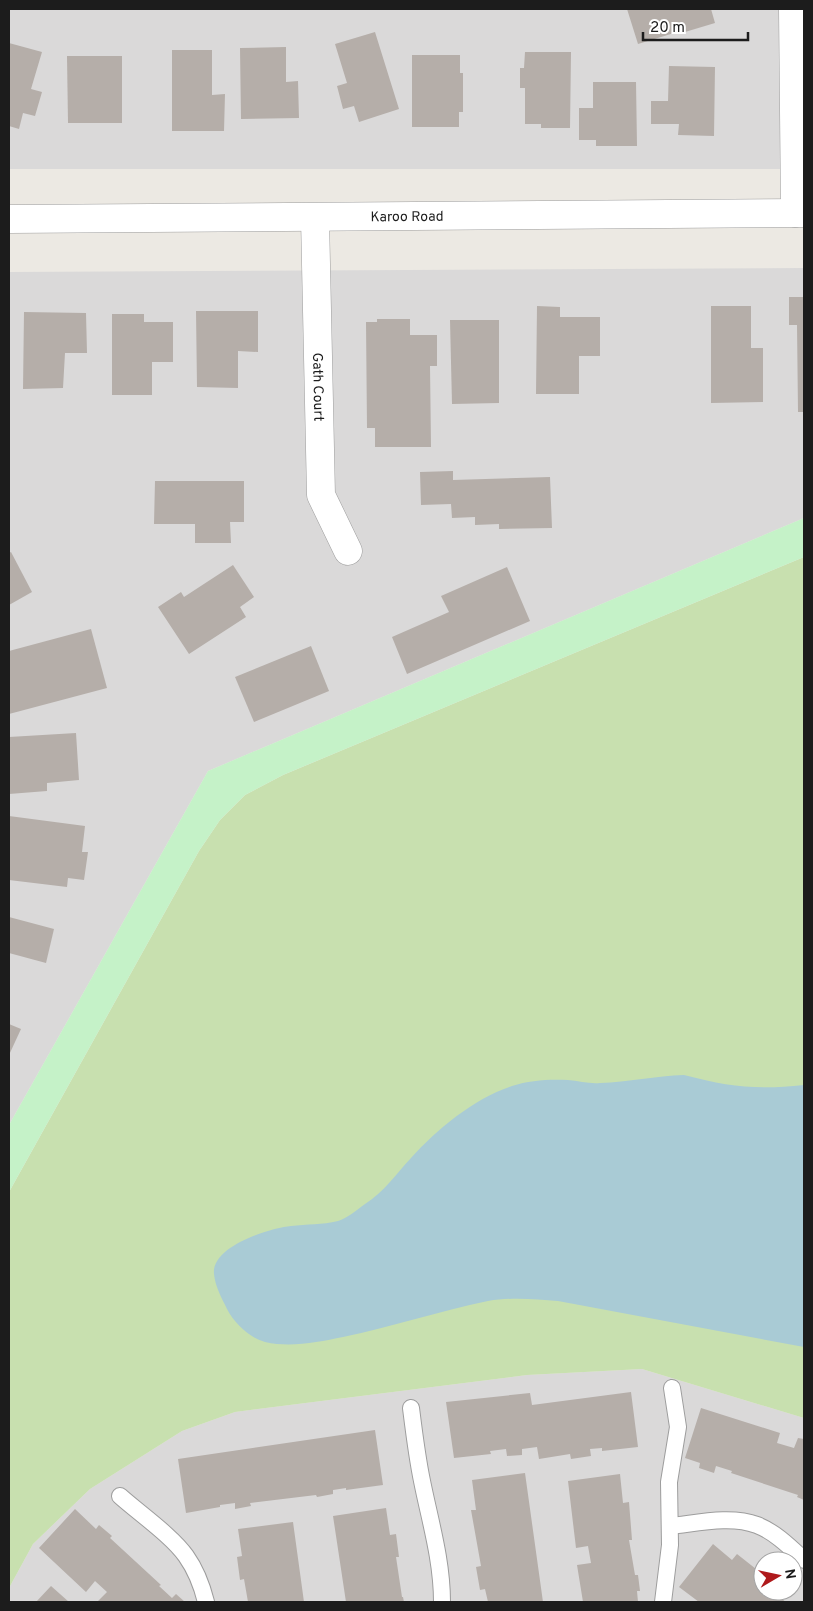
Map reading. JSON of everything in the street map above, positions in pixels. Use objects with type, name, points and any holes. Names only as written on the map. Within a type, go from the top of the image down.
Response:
[{"type":"street","points":[[793,9],[799,213]]},
{"type":"street","name":"Karoo Road","points":[[9,219],[799,213]]},
{"type":"street","name":"Gath Court","points":[[316,218],[321,495],[348,550]]},
{"type":"lane","points":[[663,1602],[671,1526],[669,1482],[678,1427],[672,1388]]},
{"type":"lane","points":[[411,1408],[422,1481],[435,1535],[442,1602]]},
{"type":"lane","points":[[120,1496],[176,1544],[186,1556],[200,1580],[206,1602]]},
{"type":"lane","points":[[671,1526],[723,1521],[757,1525],[774,1534],[804,1560]]},
{"type":"shaded area","points":[[9,9],[804,9],[804,169],[9,169]]},
{"type":"shaded area","points":[[804,268],[804,518],[208,771],[9,1125],[9,272]]},
{"type":"shaded area","points":[[642,1369],[804,1418],[804,1602],[9,1602],[9,1588],[33,1544],[90,1489],[182,1431],[235,1412],[527,1375]]},
{"type":"green space","points":[[804,518],[804,557],[283,775],[245,795],[220,820],[199,851],[9,1192],[9,1125],[208,771]]},
{"type":"green space","points":[[804,557],[804,1418],[642,1369],[527,1375],[235,1412],[182,1431],[90,1489],[33,1544],[9,1588],[9,1192],[199,851],[220,820],[245,795],[283,775]]},
{"type":"water","points":[[684,1075],[730,1085],[772,1087],[804,1085],[804,1347],[558,1301],[523,1299],[488,1301],[324,1341],[304,1344],[275,1344],[259,1340],[248,1333],[238,1325],[227,1309],[217,1288],[214,1274],[216,1264],[222,1255],[243,1240],[270,1230],[338,1221],[348,1216],[378,1194],[421,1147],[445,1125],[471,1106],[498,1091],[526,1082],[540,1080],[596,1083]]},
{"type":"building","points":[[627,9],[711,9],[715,23],[638,44]]},
{"type":"building","points":[[375,32],[399,109],[359,122],[354,106],[343,109],[337,86],[347,83],[335,44]]},
{"type":"building","points":[[9,43],[42,52],[31,89],[42,92],[35,116],[23,113],[19,129],[9,126]]},
{"type":"building","points":[[286,47],[286,82],[298,81],[299,118],[241,119],[240,48]]},
{"type":"building","points":[[172,50],[212,50],[212,95],[225,94],[224,131],[172,131]]},
{"type":"building","points":[[525,52],[571,52],[570,128],[541,128],[541,124],[525,124],[525,88],[520,88],[520,68],[524,68]]},
{"type":"building","points":[[412,55],[460,55],[460,73],[463,73],[463,112],[459,112],[459,127],[412,127]]},
{"type":"building","points":[[67,56],[122,56],[122,123],[68,123]]},
{"type":"building","points":[[669,66],[715,67],[714,136],[678,135],[679,124],[651,124],[651,101],[668,101]]},
{"type":"building","points":[[593,82],[636,82],[637,146],[596,146],[596,140],[579,140],[579,108],[593,108]]},
{"type":"building","points":[[789,297],[804,297],[804,412],[798,412],[797,325],[789,325]]},
{"type":"building","points":[[537,306],[560,307],[560,317],[600,317],[600,356],[579,356],[579,394],[536,394]]},
{"type":"building","points":[[711,306],[751,306],[751,348],[763,348],[763,402],[711,403]]},
{"type":"building","points":[[196,311],[258,311],[258,352],[238,351],[238,388],[197,387]]},
{"type":"building","points":[[24,312],[86,313],[87,353],[65,353],[63,388],[23,389]]},
{"type":"building","points":[[112,314],[144,314],[144,322],[173,322],[173,362],[152,362],[152,395],[112,395]]},
{"type":"building","points":[[377,319],[410,319],[410,335],[437,335],[437,366],[430,366],[431,447],[375,447],[375,428],[367,428],[366,322],[377,322]]},
{"type":"building","points":[[450,320],[499,320],[499,403],[452,404]]},
{"type":"building","points":[[453,471],[453,480],[550,477],[552,528],[499,529],[499,524],[475,525],[475,517],[452,518],[451,504],[421,505],[420,472]]},
{"type":"building","points":[[155,481],[244,481],[244,522],[230,522],[231,543],[195,543],[195,524],[154,524]]},
{"type":"building","points":[[11,552],[32,592],[9,605],[9,553]]},
{"type":"building","points":[[233,565],[254,597],[240,607],[246,617],[189,654],[158,607],[181,592],[184,597]]},
{"type":"building","points":[[507,567],[530,621],[407,674],[392,637],[449,612],[441,596]]},
{"type":"building","points":[[91,629],[107,688],[9,714],[9,651]]},
{"type":"building","points":[[311,646],[329,691],[254,722],[235,677]]},
{"type":"building","points":[[76,733],[79,780],[47,783],[47,791],[9,794],[9,737]]},
{"type":"building","points":[[9,816],[85,826],[82,852],[88,852],[84,880],[68,878],[67,887],[9,880]]},
{"type":"building","points":[[9,917],[54,929],[46,963],[9,953]]},
{"type":"building","points":[[9,1024],[21,1029],[9,1055]]},
{"type":"building","points":[[631,1392],[638,1447],[602,1451],[602,1448],[590,1449],[591,1456],[571,1459],[570,1454],[539,1459],[537,1447],[522,1449],[522,1455],[507,1456],[506,1449],[490,1451],[491,1454],[454,1458],[446,1402],[530,1393],[532,1405]]},
{"type":"building","points":[[701,1408],[780,1433],[777,1443],[794,1448],[798,1438],[804,1439],[804,1500],[797,1497],[798,1495],[731,1473],[732,1471],[716,1466],[714,1473],[699,1468],[700,1463],[685,1458]]},
{"type":"building","points":[[375,1430],[383,1485],[333,1490],[333,1494],[317,1497],[316,1495],[250,1503],[251,1506],[235,1509],[235,1503],[220,1505],[220,1507],[186,1513],[178,1459]]},
{"type":"building","points":[[525,1473],[543,1602],[488,1602],[485,1589],[480,1590],[476,1567],[481,1566],[471,1510],[476,1510],[472,1480]]},
{"type":"building","points":[[620,1474],[623,1503],[629,1502],[632,1540],[629,1540],[635,1575],[638,1575],[640,1591],[637,1591],[638,1602],[583,1602],[577,1565],[591,1563],[588,1546],[576,1548],[568,1481]]},
{"type":"building","points":[[386,1508],[390,1535],[396,1534],[399,1557],[396,1557],[404,1602],[346,1602],[333,1516]]},
{"type":"building","points":[[75,1509],[96,1529],[99,1525],[112,1536],[110,1538],[161,1585],[159,1586],[172,1598],[176,1594],[185,1602],[97,1602],[107,1592],[95,1581],[86,1592],[39,1548]]},
{"type":"building","points":[[293,1522],[304,1602],[248,1602],[244,1579],[240,1580],[237,1557],[242,1556],[238,1529]]},
{"type":"building","points":[[713,1544],[732,1560],[737,1554],[753,1567],[753,1601],[786,1602],[699,1602],[679,1587]]},
{"type":"building","points":[[51,1586],[69,1602],[36,1602]]}]
